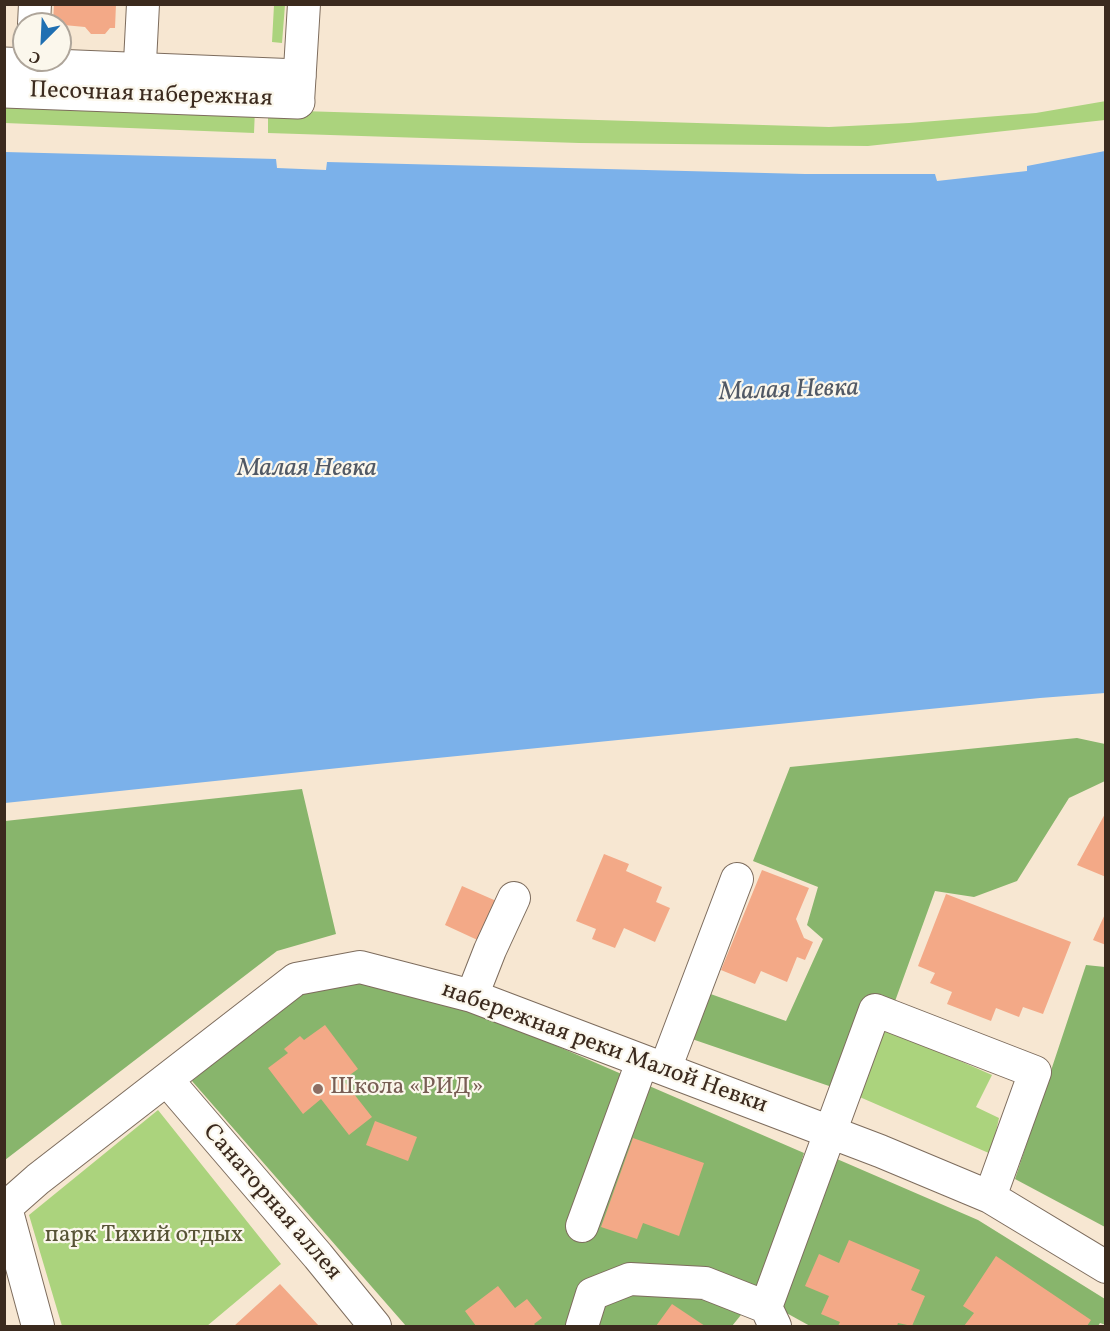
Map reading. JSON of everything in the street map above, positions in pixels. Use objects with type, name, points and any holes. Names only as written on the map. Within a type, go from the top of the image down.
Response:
[{"type":"main road","name":"Песочная набережная","points":[[72,68],[299,89]]},
{"type":"main road","name":"Песочная набережная","points":[[4,91],[299,89]]},
{"type":"street","points":[[140,62],[143,4]]},
{"type":"street","points":[[299,89],[304,4]]},
{"type":"street","points":[[582,1226],[737,879]]},
{"type":"street","points":[[472,996],[514,898]]},
{"type":"street","name":"набережная реки Малой Невки","points":[[5,1208],[38,1179],[296,979],[360,967],[472,996],[830,1132],[990,1197],[1106,1267]]},
{"type":"street","points":[[582,1326],[592,1294],[630,1279],[705,1283],[771,1317],[830,1132],[875,1010],[1035,1072],[990,1197]]},
{"type":"street","name":"Санаторная аллея","points":[[167,1080],[375,1326]]},
{"type":"street","points":[[5,1208],[39,1326]]},
{"type":"green space","points":[[274,5],[285,5],[282,43],[272,42]]},
{"type":"green space","points":[[5,100],[255,109],[254,133],[5,123]]},
{"type":"green space","points":[[1106,101],[1105,120],[868,146],[579,143],[268,133],[268,110],[829,127],[1036,113]]},
{"type":"green space","points":[[1077,738],[1105,744],[1105,781],[1069,798],[1017,881],[974,897],[935,891],[894,1004],[832,1087],[689,1038],[705,992],[786,1021],[823,939],[807,925],[818,887],[753,861],[790,767]]},
{"type":"green space","points":[[302,789],[336,934],[277,951],[5,1160],[5,821]]},
{"type":"green space","points":[[1086,965],[1105,967],[1105,1227],[1015,1179]]},
{"type":"green space","points":[[361,982],[483,1014],[804,1153],[763,1288],[732,1326],[406,1326],[192,1081],[297,993]]},
{"type":"green space","points":[[878,1025],[992,1075],[976,1107],[999,1118],[991,1154],[855,1095]]},
{"type":"green space","name":"парк Тихий отдых","points":[[158,1110],[281,1264],[207,1326],[62,1326],[29,1215]]},
{"type":"green space","points":[[830,1156],[978,1220],[1105,1299],[1106,1325],[1100,1323],[1098,1326],[810,1326],[781,1310]]},
{"type":"water","name":"Малая Невка","points":[[1105,151],[1105,693],[5,803],[5,152],[276,159],[277,168],[326,170],[327,162],[805,174],[935,174],[937,181],[1027,171],[1027,166]]},
{"type":"building","points":[[54,4],[116,4],[115,28],[110,28],[105,34],[91,34],[85,27],[72,26],[72,12],[54,12]]},
{"type":"building","points":[[1106,812],[1106,877],[1077,865]]},
{"type":"building","points":[[604,854],[629,864],[626,871],[662,887],[656,902],[670,908],[655,942],[624,928],[615,948],[592,939],[596,929],[576,921]]},
{"type":"building","points":[[762,870],[809,888],[796,919],[804,938],[813,942],[805,960],[797,957],[787,982],[761,971],[755,984],[721,970]]},
{"type":"building","points":[[462,886],[501,903],[484,943],[445,925]]},
{"type":"building","points":[[946,894],[1071,942],[1043,1014],[1023,1007],[1019,1017],[996,1008],[991,1021],[947,1004],[952,992],[930,983],[935,973],[918,966]]},
{"type":"building","points":[[1106,912],[1106,945],[1093,940]]},
{"type":"building","name":"Школа «РИД»","points":[[325,1025],[358,1069],[343,1080],[372,1117],[349,1135],[321,1099],[303,1114],[268,1068],[288,1053],[284,1049],[300,1036],[304,1040]]},
{"type":"building","points":[[375,1121],[417,1137],[408,1161],[366,1145]]},
{"type":"building","points":[[633,1138],[704,1163],[679,1236],[643,1223],[637,1239],[601,1227]]},
{"type":"building","points":[[849,1240],[920,1270],[911,1290],[925,1296],[912,1326],[898,1323],[897,1326],[838,1326],[840,1322],[821,1314],[829,1296],[805,1286],[819,1254],[839,1263]]},
{"type":"building","points":[[996,1256],[1091,1320],[1087,1326],[964,1326],[974,1313],[963,1306]]},
{"type":"building","points":[[280,1284],[319,1326],[234,1326]]},
{"type":"building","points":[[498,1286],[515,1308],[527,1299],[542,1318],[534,1324],[536,1326],[476,1326],[465,1311]]},
{"type":"building","points":[[672,1304],[705,1326],[656,1326]]},
{"type":"place","name":"Школа «РИД»","points":[[318,1089]]}]
